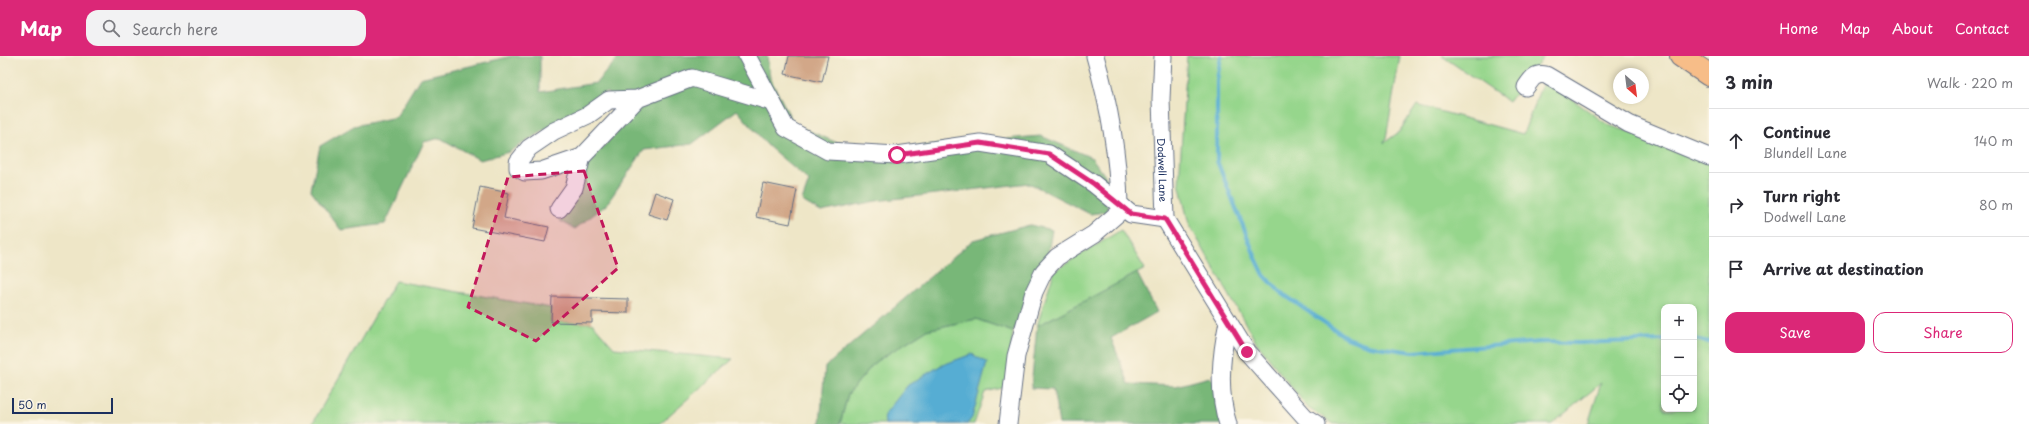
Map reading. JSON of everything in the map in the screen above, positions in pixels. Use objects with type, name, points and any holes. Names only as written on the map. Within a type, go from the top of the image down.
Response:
[{"type":"highway","points":[[1681,56],[1709,75]]},
{"type":"street","points":[[747,56],[786,128],[828,151],[897,155],[980,143],[1049,154],[1131,214],[1165,219]]},
{"type":"street","points":[[1096,56],[1113,139],[1121,206]]},
{"type":"street","name":"Dodwell Lane","points":[[1163,56],[1161,99],[1165,219],[1247,352],[1305,417],[1316,424]]},
{"type":"street","points":[[1526,86],[1533,77],[1539,74],[1546,74],[1629,124],[1709,156]]},
{"type":"street","points":[[637,99],[582,157],[541,171],[525,172],[518,168],[520,158],[529,148],[554,132],[588,115],[609,100],[637,99],[692,78],[772,102]]},
{"type":"street","points":[[559,209],[574,188],[582,157]]},
{"type":"street","points":[[1008,424],[1016,356],[1034,292],[1044,271],[1057,257],[1094,234],[1121,206]]},
{"type":"street","points":[[1228,322],[1222,351],[1221,368],[1224,411],[1228,424]]},
{"type":"highlighted area","points":[[584,171],[618,268],[536,341],[468,307],[508,177]]},
{"type":"green space","points":[[512,56],[540,56],[540,92],[596,83],[620,56],[767,56],[770,78],[794,124],[835,142],[896,148],[1041,136],[1092,158],[1108,180],[1107,212],[1090,214],[1029,183],[876,201],[821,212],[802,201],[809,181],[768,146],[737,110],[692,144],[644,150],[606,205],[575,229],[560,221],[589,161],[624,125],[607,92],[509,152],[480,160],[440,138],[424,142],[385,224],[341,230],[311,190],[320,146],[354,126],[396,117],[420,78]]},
{"type":"green space","points":[[1187,56],[1400,56],[1384,143],[1399,132],[1417,105],[1523,134],[1544,79],[1608,125],[1652,139],[1709,162],[1709,424],[1588,424],[1601,383],[1552,424],[1334,424],[1308,408],[1256,342],[1189,224],[1179,183]]},
{"type":"green space","points":[[1442,56],[1544,56],[1509,102]]},
{"type":"green space","points":[[1030,225],[1052,230],[1048,253],[1013,332],[976,319],[926,330],[875,362],[848,394],[840,424],[820,424],[825,367],[973,240]]},
{"type":"green space","points":[[1121,230],[1145,269],[1037,326],[1054,271]]},
{"type":"green space","points":[[1137,273],[1157,312],[1111,338],[1129,384],[1176,386],[1210,377],[1218,386],[1227,424],[1059,424],[1053,389],[1031,388],[1037,326]]},
{"type":"green space","points":[[395,281],[551,308],[551,322],[592,323],[614,348],[733,359],[659,424],[312,424]]},
{"type":"green space","points":[[976,319],[1013,332],[1007,387],[985,392],[974,424],[840,424],[848,394],[875,362],[926,330]]},
{"type":"water","points":[[972,354],[987,363],[972,418],[967,424],[885,424],[884,415],[908,385],[940,366]]},
{"type":"building","points":[[789,56],[828,56],[822,82],[785,74]]},
{"type":"building","points":[[763,183],[797,190],[790,224],[756,217]]},
{"type":"building","points":[[480,187],[509,193],[504,218],[549,227],[545,242],[472,228]]},
{"type":"building","points":[[655,192],[674,199],[667,220],[648,214]]},
{"type":"building","points":[[552,297],[628,299],[628,313],[592,312],[592,323],[551,322]]},
{"type":"waterway","points":[[1221,56],[1217,80],[1217,161],[1255,256],[1264,275],[1280,292],[1347,338],[1370,346],[1413,352],[1541,342],[1577,343],[1661,340]]},
{"type":"waterway","points":[[1697,340],[1709,342]]},
{"type":"route","points":[[897,155],[980,143],[1049,154],[1094,184],[1131,214],[1165,219],[1247,352]]}]
